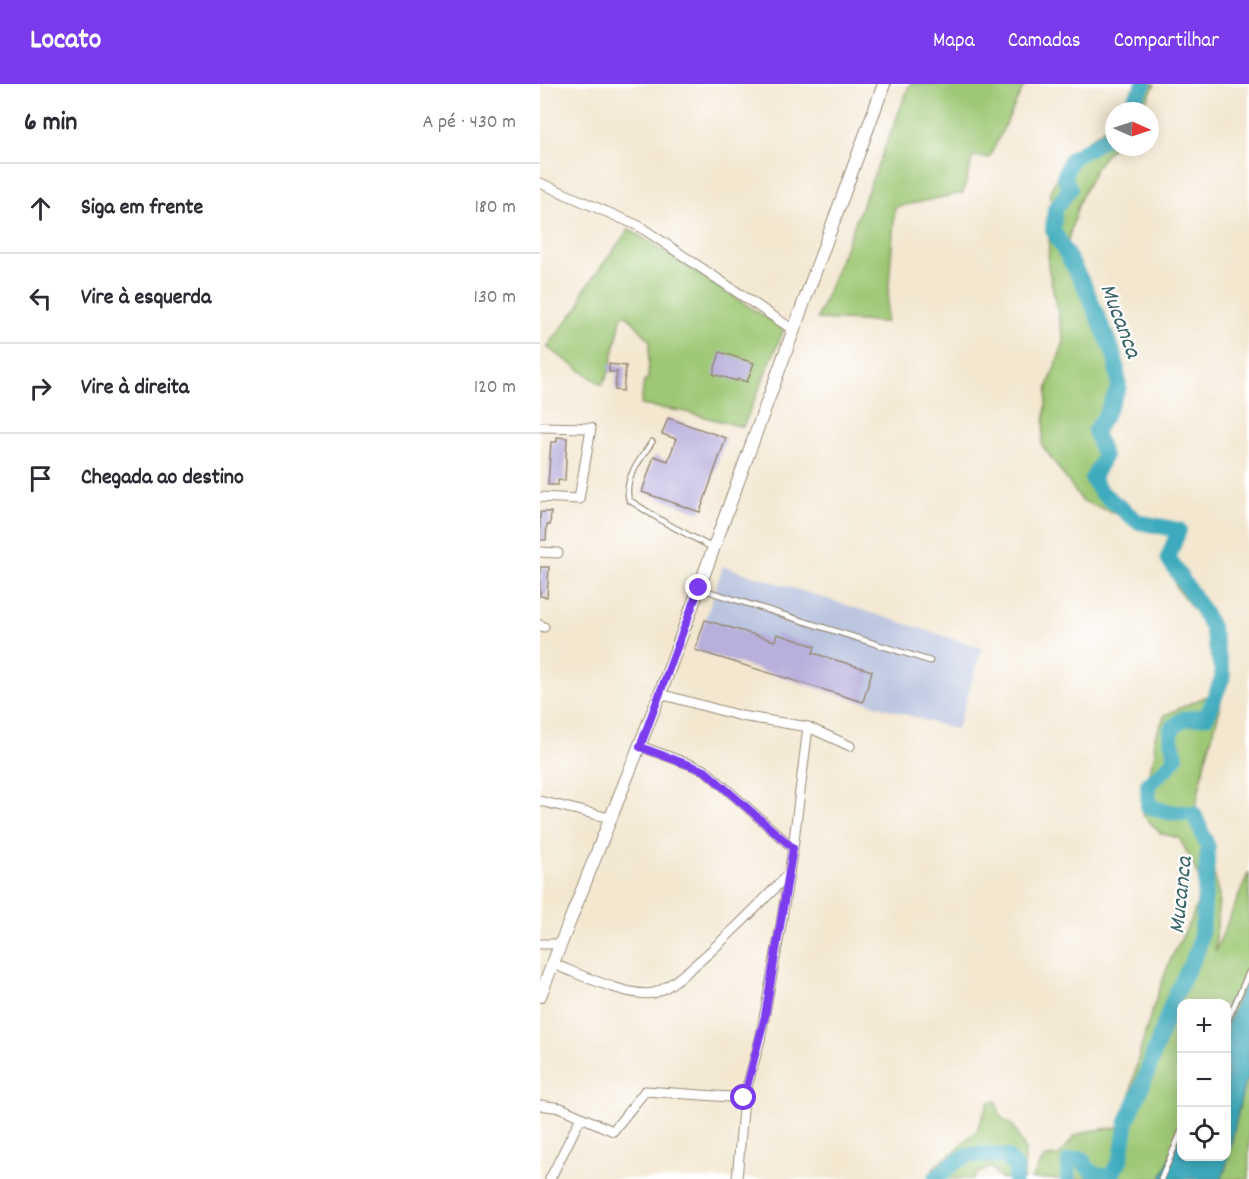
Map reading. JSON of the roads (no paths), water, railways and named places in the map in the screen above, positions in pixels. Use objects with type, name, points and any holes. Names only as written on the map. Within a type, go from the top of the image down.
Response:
[{"type":"street","points":[[540,996],[660,694],[884,84]]},
{"type":"street","points":[[540,183],[639,226],[795,331]]},
{"type":"street","points":[[540,427],[591,428],[579,499],[540,497]]},
{"type":"street","points":[[540,552],[558,553]]},
{"type":"street","points":[[660,694],[741,716],[808,727],[850,746]]},
{"type":"street","points":[[737,1179],[744,1098],[765,1016],[793,848],[808,727]]},
{"type":"street","points":[[640,747],[705,771],[793,848]]},
{"type":"street","points":[[540,801],[610,818]]},
{"type":"street","points":[[553,964],[634,993],[654,993],[670,986],[751,914],[789,873]]},
{"type":"street","points":[[540,944],[560,944]]},
{"type":"street","points":[[540,1105],[561,1108],[613,1131],[645,1091],[744,1098]]},
{"type":"street","points":[[550,1179],[581,1117]]},
{"type":"lane","points":[[652,442],[630,476],[626,490],[629,500],[713,548]]},
{"type":"lane","points":[[699,588],[930,661]]},
{"type":"lane","points":[[1231,1015],[1249,972]]},
{"type":"lane","points":[[1161,1179],[1177,1142]]},
{"type":"water","points":[[1249,972],[1249,1076],[1244,1086],[1231,1144],[1231,1053],[1231,1015]]},
{"type":"water","points":[[1177,1140],[1177,1161],[1227,1161],[1221,1179],[1161,1179]]},
{"type":"waterway","name":"Mucanca","points":[[1133,102],[1144,84]]},
{"type":"waterway","name":"Mucanca","points":[[1068,1179],[1069,1161],[1082,1159],[1093,1173],[1111,1176],[1121,1158],[1127,1121],[1173,1000],[1198,949],[1203,922],[1208,847],[1194,814],[1167,812],[1148,806],[1148,784],[1167,768],[1176,756],[1171,740],[1171,729],[1183,719],[1207,716],[1223,676],[1211,626],[1168,558],[1179,530],[1138,522],[1101,492],[1092,479],[1104,457],[1095,431],[1119,387],[1115,357],[1084,285],[1053,230],[1055,209],[1070,189],[1064,177],[1071,159],[1105,138]]},
{"type":"waterway","name":"Mucanca","points":[[935,1179],[954,1163],[975,1155],[1007,1157],[1017,1169],[1015,1179]]},
{"type":"waterway","name":"Mucanca","points":[[1111,1176],[1114,1179]]}]
